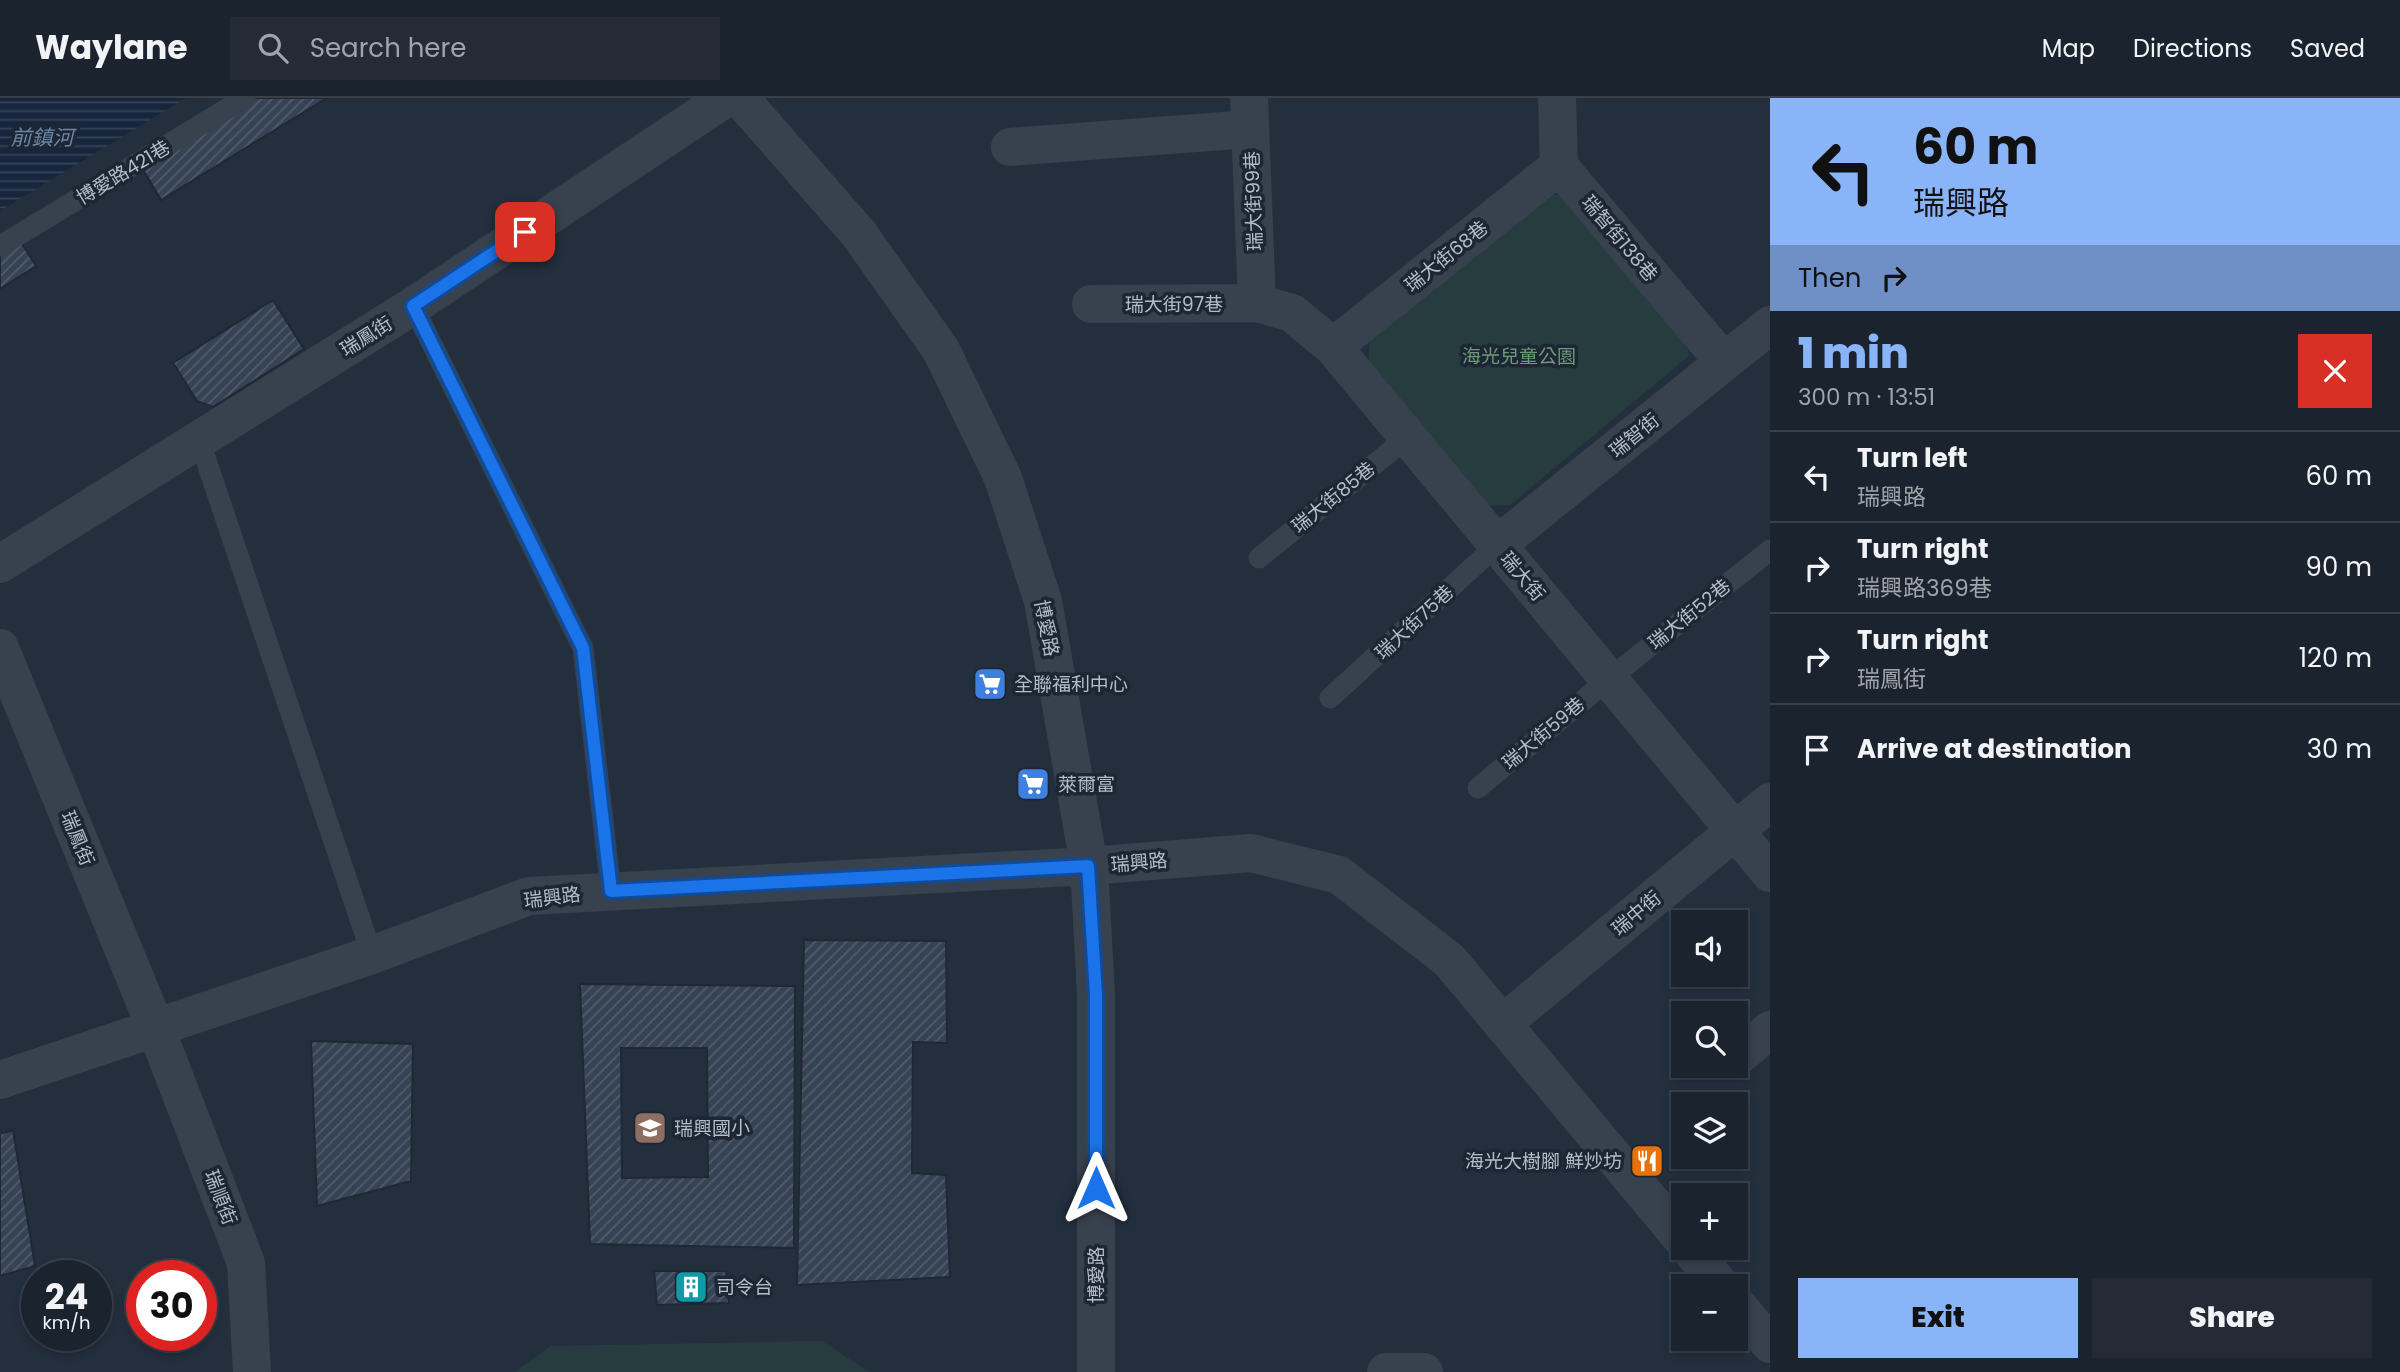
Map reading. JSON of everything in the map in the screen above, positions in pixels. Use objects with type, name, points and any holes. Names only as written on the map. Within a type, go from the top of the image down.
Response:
[{"type":"street","name":"瑞鳳街","points":[[0,564],[200,442],[413,306],[726,98]]},
{"type":"street","name":"博愛路","points":[[740,98],[859,234],[941,350],[1003,478],[1043,601],[1088,866],[1096,995],[1096,1372]]},
{"type":"street","points":[[1557,98],[1559,166]]},
{"type":"street","points":[[1010,147],[1249,114]]},
{"type":"street","name":"瑞大街99巷","points":[[1249,114],[1257,303]]},
{"type":"street","name":"瑞大街68巷","points":[[1333,347],[1559,166]]},
{"type":"street","name":"瑞智街138巷","points":[[1559,166],[1724,362]]},
{"type":"street","name":"瑞大街97巷","points":[[1091,304],[1257,303]]},
{"type":"street","name":"瑞大街","points":[[1257,303],[1292,313],[1333,347],[1770,873]]},
{"type":"street","name":"瑞智街","points":[[1497,545],[1770,325]]},
{"type":"street","name":"瑞鳳街","points":[[0,648],[156,1029]]},
{"type":"street","name":"瑞中街","points":[[1502,1024],[1770,802]]},
{"type":"street","name":"瑞興路","points":[[0,1080],[372,955],[529,896],[1088,866],[1251,853],[1339,875],[1449,960],[1671,1226]]},
{"type":"street","name":"瑞順街","points":[[156,1029],[246,1263],[251,1372]]},
{"type":"street","points":[[1748,1048],[1770,1030]]},
{"type":"street","points":[[1699,1260],[1711,1274]]},
{"type":"street","points":[[1748,1318],[1770,1344]]},
{"type":"street","points":[[1386,1372],[1424,1372]]},
{"type":"lane","name":"博愛路421巷","points":[[0,246],[245,98]]},
{"type":"lane","points":[[413,306],[583,648],[611,891]]},
{"type":"lane","name":"瑞大街85巷","points":[[1259,558],[1408,437]]},
{"type":"lane","points":[[200,442],[372,955]]},
{"type":"lane","name":"瑞大街75巷","points":[[1331,698],[1497,545]]},
{"type":"lane","name":"瑞大街52巷","points":[[1609,679],[1770,550]]},
{"type":"lane","name":"瑞大街59巷","points":[[1478,788],[1609,679]]},
{"type":"green space","name":"海光兒童公園","points":[[1551,193],[1574,200],[1684,329],[1689,356],[1510,505],[1484,506],[1368,365],[1370,336]]},
{"type":"green space","points":[[822,1341],[869,1372],[515,1372],[550,1346]]},
{"type":"water","name":"前鎮河","points":[[0,98],[186,98],[0,211]]},
{"type":"building","points":[[255,98],[327,98],[161,200],[142,168]]},
{"type":"building","points":[[21,242],[36,266],[0,289],[0,256]]},
{"type":"building","points":[[273,300],[304,349],[213,407],[197,401],[173,363]]},
{"type":"building","points":[[804,940],[946,941],[947,1043],[913,1042],[912,1173],[946,1175],[950,1277],[797,1285]]},
{"type":"building","points":[[580,984],[795,986],[794,1248],[590,1244]],"holes":[[[621,1048],[707,1048],[708,1177],[622,1178]]]},
{"type":"building","points":[[311,1041],[413,1044],[411,1181],[317,1206]]},
{"type":"building","points":[[13,1130],[34,1260],[21,1260],[21,1270],[0,1276],[0,1134]]},
{"type":"building","name":"司令台","points":[[654,1271],[726,1271],[729,1303],[657,1305]]},
{"type":"place","name":"全聯福利中心","points":[[990,684]]},
{"type":"place","name":"萊爾富","points":[[1033,784]]},
{"type":"place","name":"瑞興國小","points":[[650,1128]]},
{"type":"place","name":"海光大樹腳 鮮炒坊","points":[[1647,1161]]},
{"type":"place","name":"司令台","points":[[691,1287]]},
{"type":"route","points":[[525,232],[413,306],[583,648],[611,891],[1088,866],[1096,995],[1096,1188]]}]
